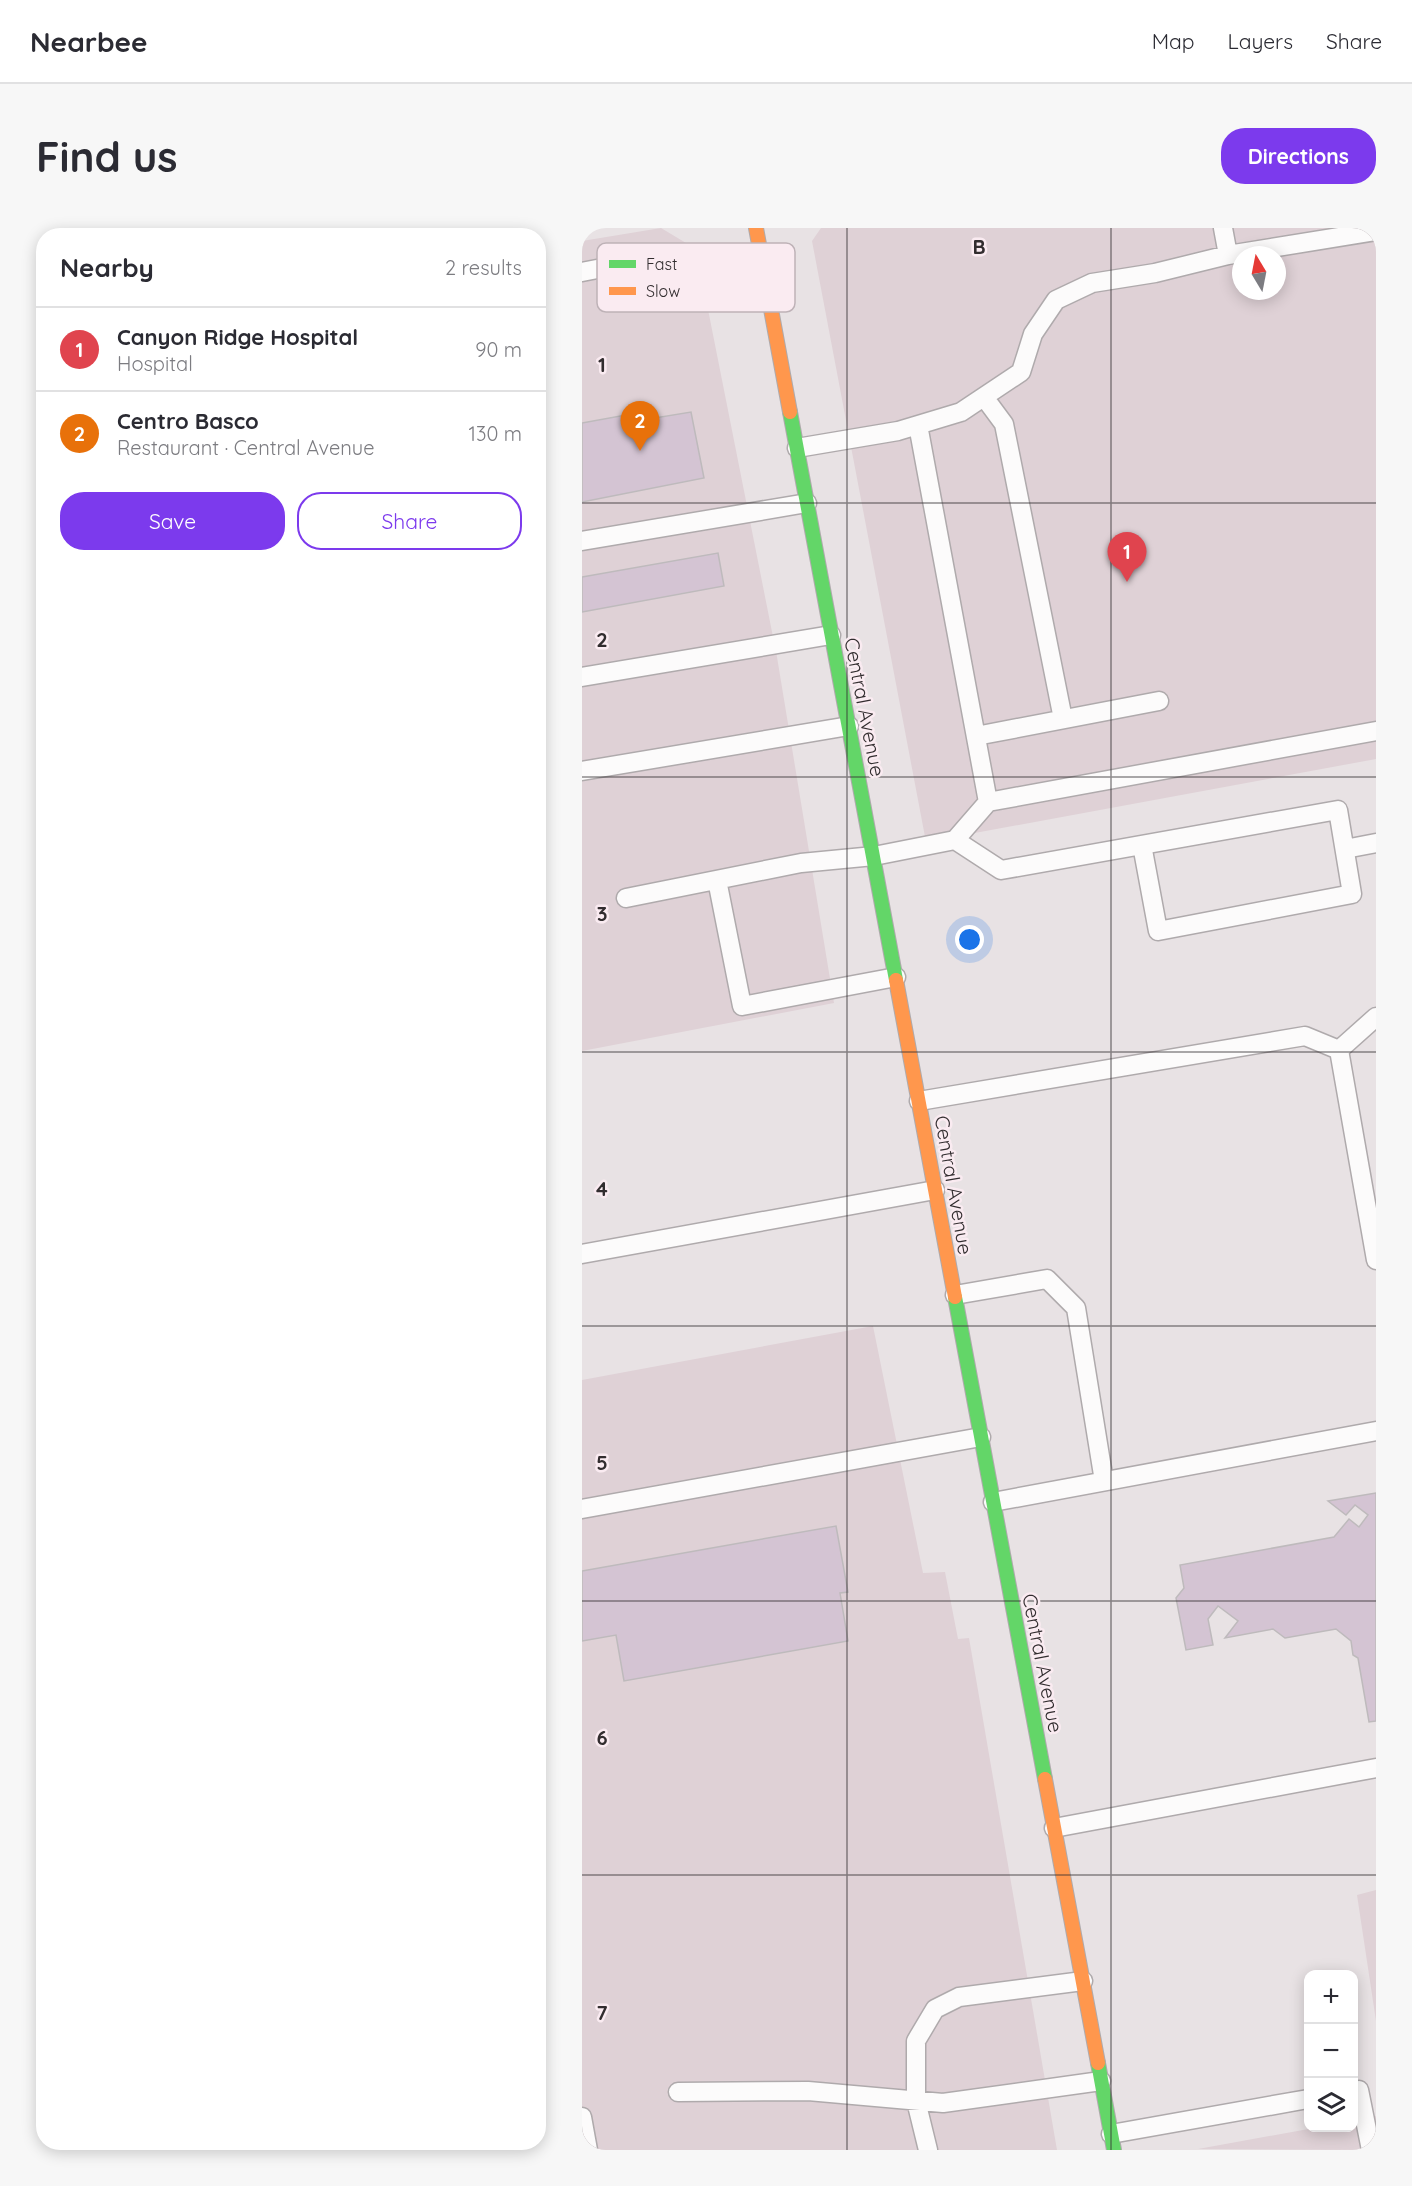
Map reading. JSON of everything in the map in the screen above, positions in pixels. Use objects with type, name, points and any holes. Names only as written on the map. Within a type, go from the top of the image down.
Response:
[{"type":"main road","name":"Central Avenue","points":[[756,228],[759,243]]},
{"type":"main road","name":"Central Avenue","points":[[772,312],[1112,2142]]},
{"type":"lane","points":[[1223,228],[1228,255]]},
{"type":"lane","points":[[797,448],[898,431],[961,412],[1021,372],[1033,334],[1056,300],[1092,283],[1155,273],[1329,233],[1376,231]]},
{"type":"lane","points":[[582,272],[597,269]]},
{"type":"lane","points":[[984,397],[1005,424],[1063,719]]},
{"type":"lane","points":[[918,425],[988,802]]},
{"type":"lane","points":[[582,541],[807,503]]},
{"type":"lane","points":[[582,677],[831,635]]},
{"type":"lane","points":[[976,736],[1159,701]]},
{"type":"lane","points":[[582,771],[849,726]]},
{"type":"lane","points":[[626,898],[801,863],[874,856],[955,840],[988,802],[1376,731]]},
{"type":"lane","points":[[955,840],[1000,870],[1338,810],[1352,894],[1158,931],[1142,845]]},
{"type":"lane","points":[[1345,849],[1376,843]]},
{"type":"lane","points":[[717,880],[742,1006],[896,977]]},
{"type":"lane","points":[[1339,1050],[1376,1017]]},
{"type":"lane","points":[[919,1101],[1305,1036],[1339,1050]]},
{"type":"lane","points":[[1339,1050],[1376,1260]]},
{"type":"lane","points":[[582,1254],[935,1190]]},
{"type":"lane","points":[[955,1295],[1047,1279],[1076,1308],[1104,1481]]},
{"type":"lane","points":[[993,1502],[1376,1431]]},
{"type":"lane","points":[[582,1509],[981,1437]]},
{"type":"lane","points":[[1054,1828],[1376,1768]]},
{"type":"lane","points":[[928,2150],[916,2101],[916,2042],[935,2009],[959,1997],[1083,1981]]},
{"type":"lane","points":[[678,2092],[808,2091],[943,2103],[1101,2081]]},
{"type":"lane","points":[[1363,2089],[1371,2150]]},
{"type":"lane","points":[[1112,2142],[1304,2100]]},
{"type":"lane","points":[[582,2117],[588,2150]]},
{"type":"shaded area","points":[[661,228],[686,243],[597,243],[597,312],[709,312],[777,657],[834,1003],[582,1051],[582,241]]},
{"type":"shaded area","points":[[821,228],[1376,228],[1376,759],[926,842],[812,241]]},
{"type":"shaded area","points":[[873,1326],[923,1573],[945,1572],[958,1639],[969,1638],[1057,2150],[582,2150],[582,1380]]},
{"type":"shaded area","points":[[1376,1890],[1376,2021],[1357,1895]]},
{"type":"shaded area","points":[[1376,2116],[1376,2150],[1198,2149],[1304,2130],[1304,2132],[1358,2132],[1358,2119]]},
{"type":"building","points":[[653,410],[655,418],[691,412],[704,478],[582,502],[582,423]]},
{"type":"building","points":[[718,553],[724,586],[582,612],[582,577]]},
{"type":"building","points":[[1376,1493],[1376,1721],[1369,1722],[1358,1658],[1353,1655],[1351,1641],[1336,1629],[1285,1638],[1273,1629],[1225,1638],[1238,1621],[1218,1606],[1208,1619],[1213,1645],[1186,1650],[1176,1598],[1184,1588],[1180,1565],[1334,1537],[1349,1519],[1359,1527],[1368,1515],[1355,1505],[1346,1515],[1328,1501]]},
{"type":"building","points":[[836,1526],[848,1592],[840,1593],[848,1641],[624,1681],[616,1635],[582,1641],[582,1571]]},
{"type":"traffic: fast","points":[[790,412],[896,980]]},
{"type":"traffic: fast","points":[[955,1297],[1045,1779]]},
{"type":"traffic: fast","points":[[1098,2063],[1114,2150]]},
{"type":"traffic: slow","points":[[756,228],[759,243]]},
{"type":"traffic: slow","points":[[772,312],[790,412]]},
{"type":"traffic: slow","points":[[896,980],[955,1297]]},
{"type":"traffic: slow","points":[[1045,1779],[1098,2063]]},
{"type":"place","name":"Centro Basco","points":[[640,451]]},
{"type":"place","name":"Canyon Ridge Hospital","points":[[1127,582]]}]
